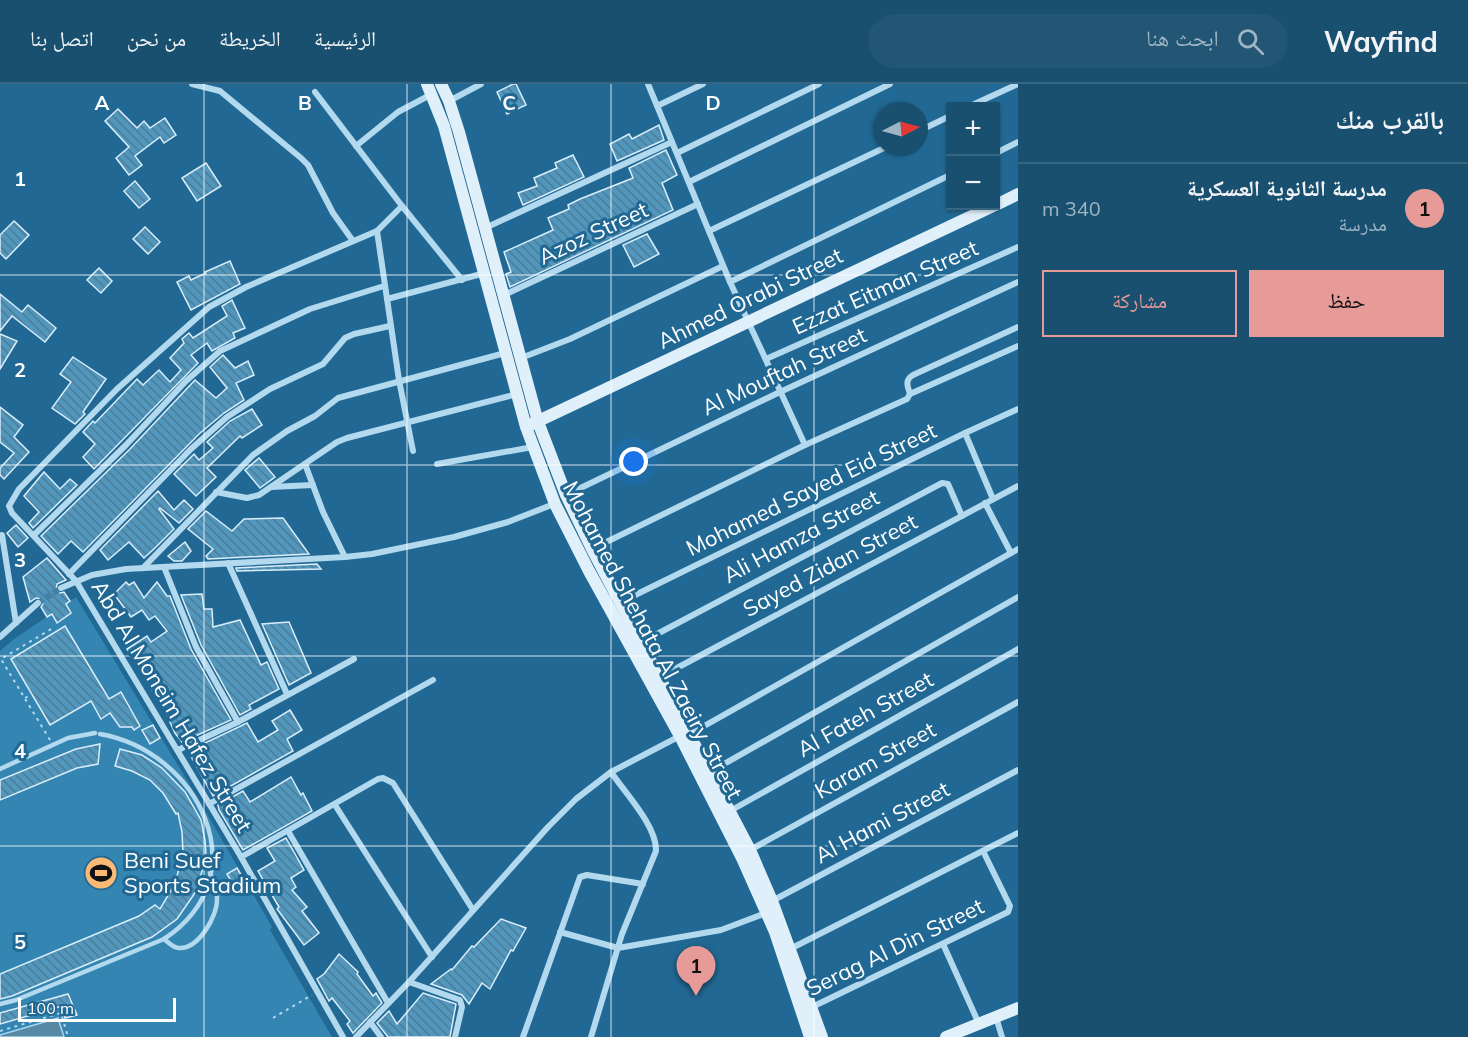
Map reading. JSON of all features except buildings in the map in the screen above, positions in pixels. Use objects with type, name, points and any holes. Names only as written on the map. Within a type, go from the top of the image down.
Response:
[{"type":"street","points":[[192,84],[222,87],[308,165],[333,213],[353,241],[377,231],[402,206]]},
{"type":"street","name":"Mohamed Shehata Al Zaeiry Street","points":[[441,84],[449,101],[538,422],[587,548],[595,568],[685,735],[710,772],[750,850],[767,907],[806,1010],[822,1037]]},
{"type":"street","points":[[449,101],[481,84]]},
{"type":"street","points":[[648,84],[723,266],[805,445]]},
{"type":"street","points":[[657,106],[703,84]]},
{"type":"street","points":[[677,153],[819,84]]},
{"type":"street","points":[[689,182],[890,84]]},
{"type":"street","points":[[979,102],[1018,84]]},
{"type":"street","points":[[356,146],[430,89]]},
{"type":"street","name":"Mohamed Shehata Al Zaeiry Street","points":[[430,89],[444,126],[526,427],[555,504],[587,548]]},
{"type":"street","points":[[315,92],[462,280]]},
{"type":"street","points":[[928,127],[946,118]]},
{"type":"street","points":[[484,228],[672,142]]},
{"type":"street","points":[[1000,151],[1018,142]]},
{"type":"street","points":[[709,231],[874,153]]},
{"type":"street","points":[[730,282],[946,177]]},
{"type":"street","name":"Ahmed Orabi Street","points":[[1000,202],[1018,194]]},
{"type":"street","name":"Azoz Street","points":[[504,295],[698,204]]},
{"type":"street","name":"Ahmed Orabi Street","points":[[526,427],[983,210]]},
{"type":"street","points":[[377,231],[390,326],[413,450]]},
{"type":"street","name":"Abd Al Moneim Hafez Street","points":[[343,1037],[241,857],[76,581],[12,513],[10,501],[137,370],[209,308],[223,298],[353,241]]},
{"type":"street","name":"Ezzat Eitman Street","points":[[766,359],[1018,247]]},
{"type":"street","points":[[521,358],[570,339],[723,266]]},
{"type":"street","points":[[387,299],[496,269]]},
{"type":"street","name":"Al Mouftah Street","points":[[566,495],[780,392],[1018,282]]},
{"type":"street","points":[[34,535],[126,445],[186,381],[220,351],[310,309],[384,286]]},
{"type":"street","points":[[69,574],[191,449],[227,417],[270,390],[323,364],[345,339],[354,334],[390,326]]},
{"type":"street","points":[[910,393],[906,384],[913,375],[1018,327]]},
{"type":"street","points":[[587,548],[907,399],[910,393],[1018,346]]},
{"type":"street","points":[[143,568],[253,455],[286,431],[315,416],[331,402],[399,380],[505,352]]},
{"type":"street","points":[[216,492],[247,498],[259,495],[347,438],[517,394]]},
{"type":"street","name":"Mohamed Sayed Eid Street","points":[[620,603],[1018,409]]},
{"type":"street","points":[[965,433],[993,499]]},
{"type":"street","points":[[437,464],[533,447]]},
{"type":"street","points":[[305,464],[345,557]]},
{"type":"street","name":"Ali Hamza Street","points":[[642,642],[942,483],[948,484],[962,516]]},
{"type":"street","points":[[272,487],[313,485]]},
{"type":"street","name":"Sayed Zidan Street","points":[[660,677],[1018,486]]},
{"type":"street","points":[[984,503],[1011,553]]},
{"type":"street","points":[[61,588],[109,571],[345,557],[400,549],[508,522],[555,504]]},
{"type":"street","points":[[2,535],[16,623]]},
{"type":"street","points":[[356,1037],[432,957],[548,826],[611,772],[685,735],[1018,549]]},
{"type":"street","points":[[228,563],[287,694]]},
{"type":"street","points":[[164,567],[196,647],[238,722]]},
{"type":"street","name":"Mohamed Shehata Al Zaeiry Street","points":[[595,568],[620,603],[660,677],[742,858],[790,949],[806,1010],[810,1037]]},
{"type":"street","points":[[710,772],[1018,597]]},
{"type":"street","points":[[0,637],[38,603]]},
{"type":"street","name":"Al Fateh Street","points":[[730,811],[1018,649]]},
{"type":"street","points":[[178,750],[238,722],[354,659]]},
{"type":"street","points":[[209,804],[433,680]]},
{"type":"street","name":"Karam Street","points":[[750,850],[1018,702]]},
{"type":"street","name":"Al Hami Street","points":[[618,948],[721,930],[1018,770]]},
{"type":"street","points":[[591,1037],[627,919],[656,851],[654,835],[611,772]]},
{"type":"street","points":[[241,857],[383,778],[393,783],[473,910]]},
{"type":"street","points":[[335,805],[432,957]]},
{"type":"street","points":[[288,831],[388,1003]]},
{"type":"street","points":[[790,949],[1018,833]]},
{"type":"street","name":"Serag Al Din Street","points":[[806,1010],[1010,909],[983,851]]},
{"type":"street","points":[[523,1037],[580,877],[587,875],[643,884]]},
{"type":"street","points":[[560,932],[618,948]]},
{"type":"street","points":[[943,944],[979,1024]]},
{"type":"street","points":[[409,982],[460,1000],[462,1007],[455,1037]]},
{"type":"street","points":[[946,1037],[1018,1008]]},
{"type":"street","points":[[996,1017],[1002,1037]]},
{"type":"street","points":[[370,1022],[381,1037]]},
{"type":"lane","points":[[0,769],[77,735],[97,733],[123,739],[144,748],[176,774],[192,792],[199,802],[208,825],[212,849],[210,873],[203,895],[191,915],[174,932],[164,939],[16,1000],[0,1004]]},
{"type":"lane","points":[[164,939],[175,948],[181,948],[194,941],[210,925],[218,897],[210,873]]},
{"type":"path","points":[[53,628],[1,659],[53,745]]},
{"type":"path","points":[[25,698],[32,694]]},
{"type":"path","points":[[273,1018],[317,992]]},
{"type":"path","points":[[0,1031],[61,1013],[68,1037]]},
{"type":"shaded area","points":[[76,597],[202,805],[332,1037],[0,1037],[0,651]]},
{"type":"shaded area","points":[[58,1018],[64,1037],[0,1037],[0,1035]]},
{"type":"tunnel","points":[[38,603],[61,588]]},
{"type":"place","name":"Beni Suef Sports Stadium","points":[[101,873]]},
{"type":"place","name":"مدرسة الثانوية العسكرية","points":[[696,996]]}]
